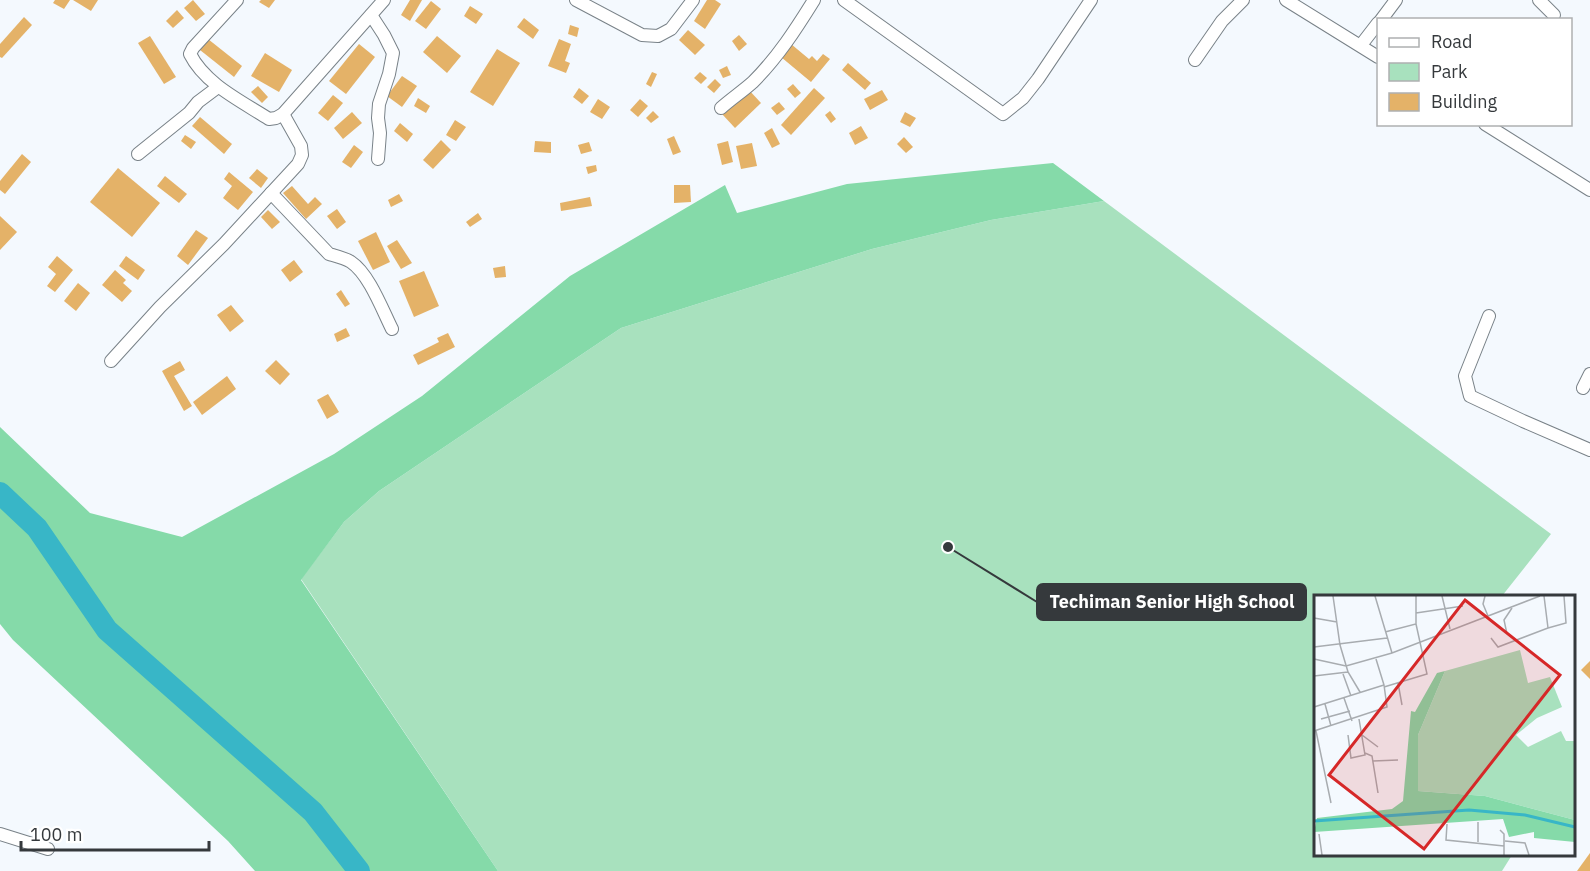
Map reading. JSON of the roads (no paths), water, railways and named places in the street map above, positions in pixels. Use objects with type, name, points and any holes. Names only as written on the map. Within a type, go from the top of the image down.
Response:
[{"type":"street","points":[[237,0],[190,54],[218,87],[269,119],[283,114],[384,0]]},
{"type":"street","points":[[576,0],[642,35],[658,36],[672,29],[693,0]]},
{"type":"street","points":[[721,108],[752,82],[772,61],[788,41],[814,0]]},
{"type":"street","points":[[844,0],[1003,114],[1023,98],[1038,79],[1091,0]]},
{"type":"street","points":[[1195,60],[1222,21],[1243,0]]},
{"type":"street","points":[[1286,0],[1377,56]]},
{"type":"street","points":[[1382,18],[1396,0]]},
{"type":"street","points":[[1539,0],[1554,15]]},
{"type":"street","points":[[371,15],[393,53],[379,104],[378,159]]},
{"type":"street","points":[[1361,45],[1377,25]]},
{"type":"street","points":[[138,154],[218,87]]},
{"type":"street","points":[[111,361],[298,164],[302,155],[301,146],[283,114]]},
{"type":"street","points":[[1488,126],[1590,190]]},
{"type":"street","points":[[271,193],[328,254],[342,257],[353,263],[369,283],[392,328]]},
{"type":"street","points":[[1489,316],[1465,376],[1470,396],[1590,450]]},
{"type":"street","points":[[1582,388],[1590,374]]},
{"type":"street","points":[[0,834],[48,849]]},
{"type":"waterway","points":[[0,493],[37,528],[107,630],[313,812],[359,871]]},
{"type":"place","name":"Techiman Senior High School","points":[[948,547]]}]
